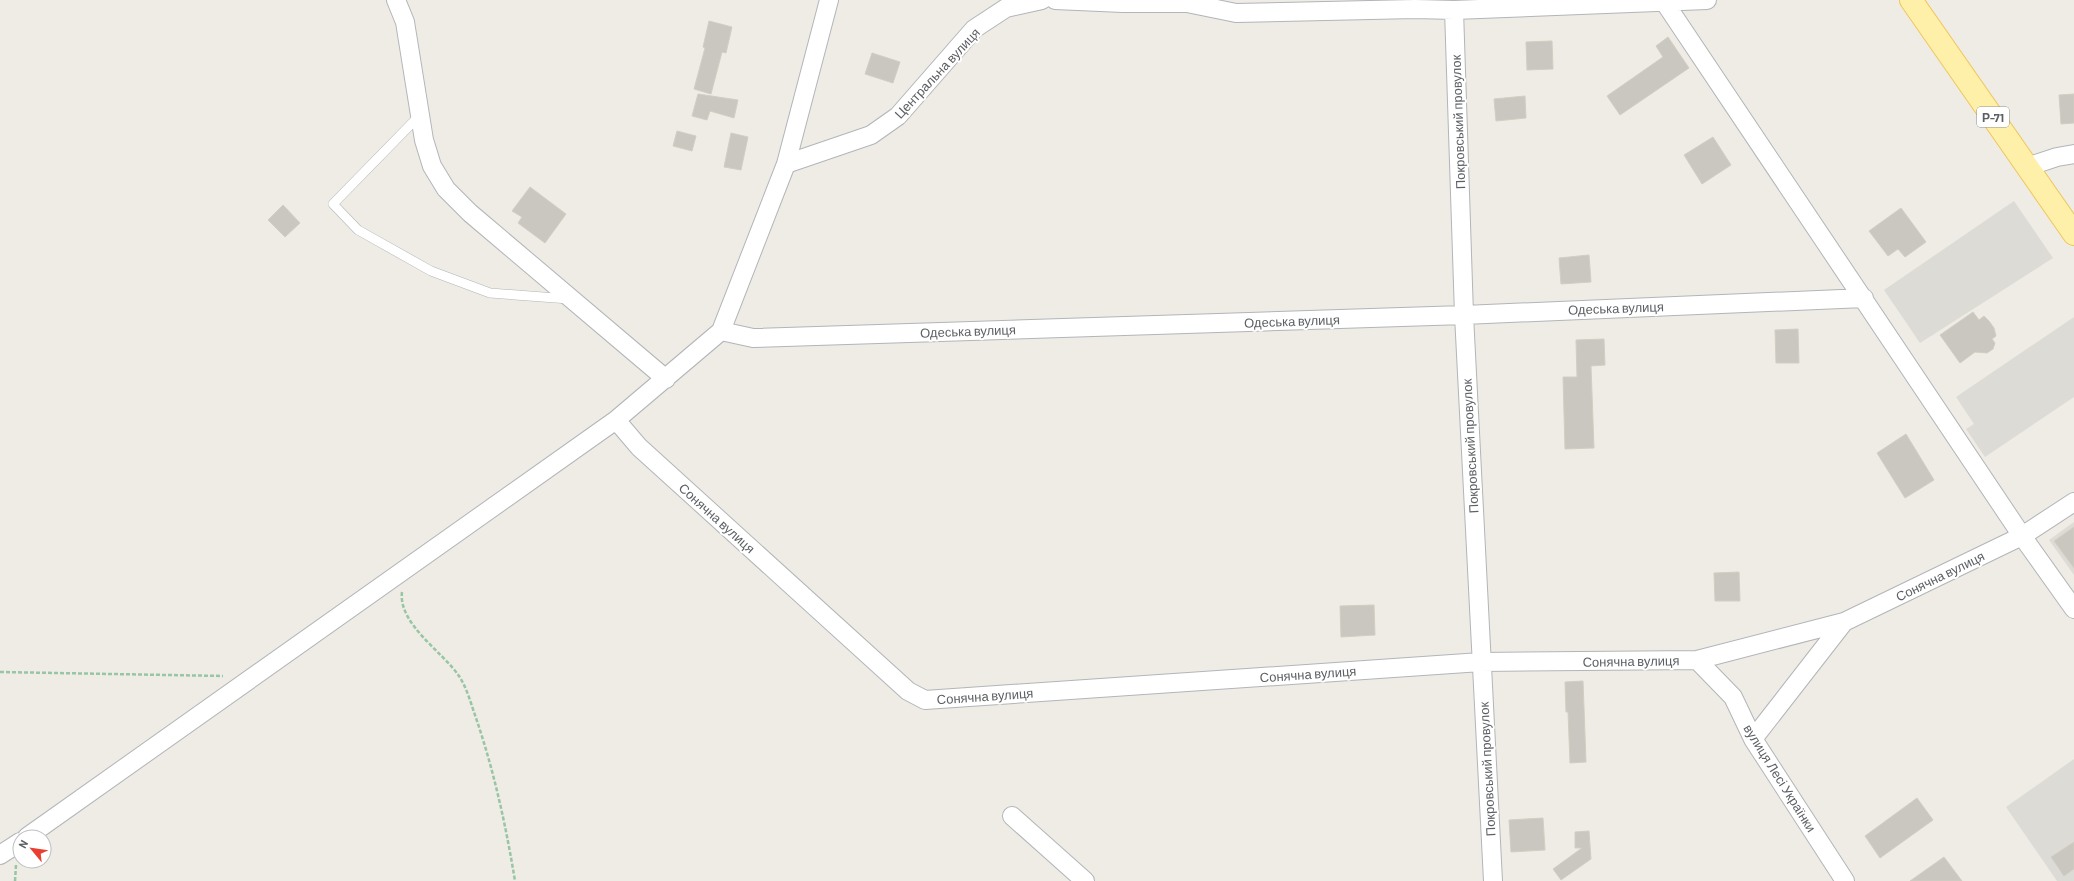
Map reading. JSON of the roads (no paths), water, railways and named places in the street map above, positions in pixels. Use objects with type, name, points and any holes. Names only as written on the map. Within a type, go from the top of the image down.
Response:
[{"type":"main road","name":"Р-71","points":[[1911,0],[2074,234]]},
{"type":"street","points":[[396,0],[405,22],[424,140],[432,166],[446,189],[470,213],[666,379]]},
{"type":"street","points":[[37,829],[616,420],[721,331],[786,164],[829,0]]},
{"type":"street","name":"Центральна вулиця","points":[[786,164],[871,135],[898,116],[974,29],[1006,8],[1042,0]]},
{"type":"street","points":[[1055,0],[1123,3],[1187,3],[1236,13],[1414,8],[1454,10],[1707,0]]},
{"type":"street","points":[[1665,2],[2022,536],[2074,609]]},
{"type":"street","name":"Покровський провулок","points":[[1454,10],[1464,315],[1493,881]]},
{"type":"street","points":[[2027,167],[2057,157],[2074,154]]},
{"type":"street","name":"Одеська вулиця","points":[[721,331],[754,338],[1464,315],[1864,298]]},
{"type":"street","name":"Сонячна вулиця","points":[[616,420],[644,453],[908,691],[925,700],[1481,662],[1698,660],[1844,622],[2022,536],[2074,502]]},
{"type":"street","points":[[1753,739],[1844,622]]},
{"type":"street","name":"вулиця Лесі Українки","points":[[1698,660],[1733,697],[1753,739],[1845,881]]},
{"type":"street","points":[[1012,816],[1085,881]]},
{"type":"street","points":[[0,855],[12,847]]},
{"type":"lane","points":[[420,115],[333,204],[358,230],[431,271],[490,293],[572,300]]}]
